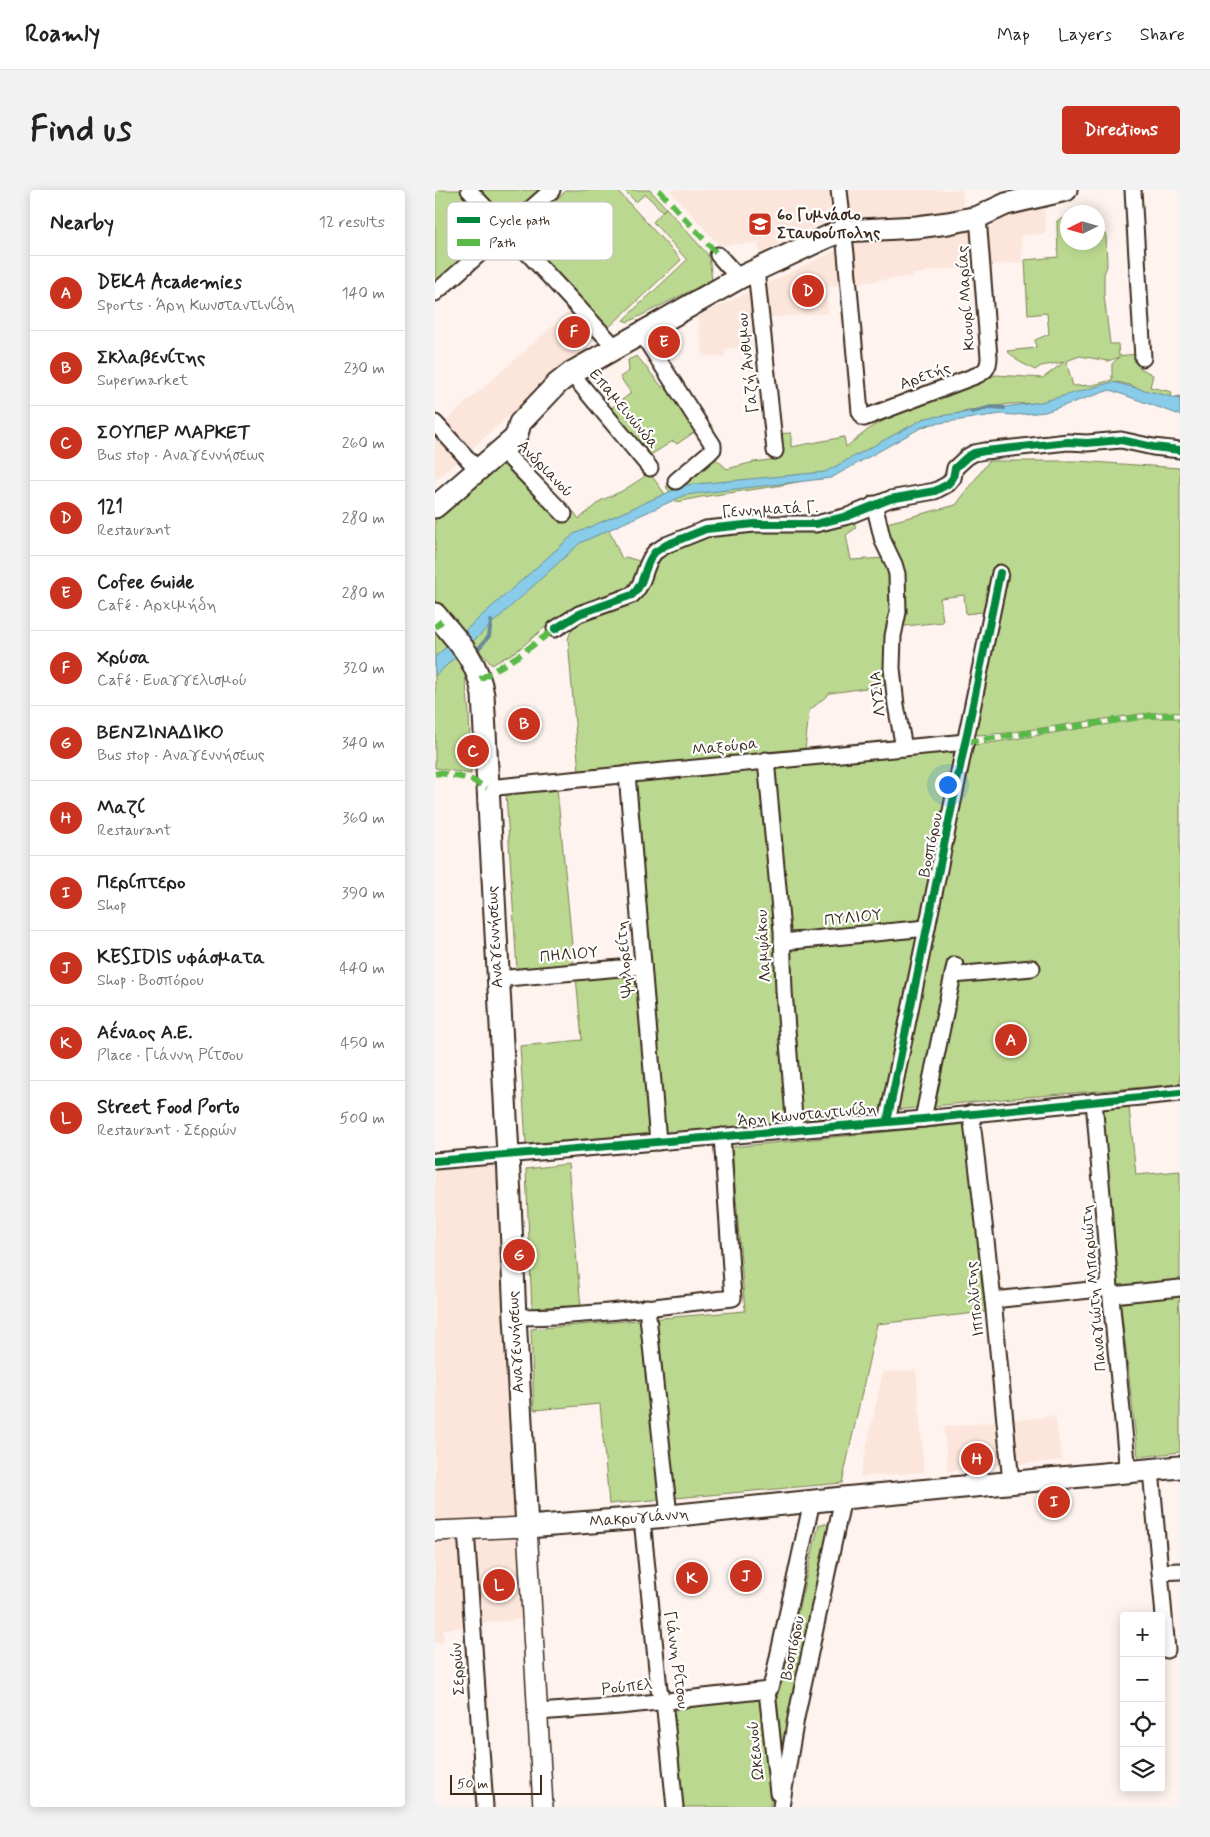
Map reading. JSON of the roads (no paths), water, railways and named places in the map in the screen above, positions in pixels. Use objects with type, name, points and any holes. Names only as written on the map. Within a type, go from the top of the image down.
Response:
[{"type":"main road","points":[[435,507],[514,439],[520,423],[557,384],[571,373],[748,274],[817,240],[843,231],[917,227],[978,217],[1007,204],[1066,190]]},
{"type":"main road","name":"Αναγεννήσεως","points":[[435,614],[469,654],[480,680],[483,695],[527,1526]]},
{"type":"main road","name":"Μακρυγιάννη","points":[[527,1526],[669,1516],[1180,1467]]},
{"type":"street","points":[[469,190],[480,202]]},
{"type":"street","points":[[538,202],[552,190]]},
{"type":"street","points":[[839,190],[843,231]]},
{"type":"street","points":[[1133,190],[1143,358]]},
{"type":"street","name":"Κιουρί Μαρίας","points":[[978,217],[989,361],[987,368],[981,374]]},
{"type":"street","name":"Αρετής","points":[[843,231],[860,414],[865,418],[981,374]]},
{"type":"street","points":[[718,255],[748,274]]},
{"type":"street","points":[[435,293],[472,260]]},
{"type":"street","points":[[532,260],[615,348]]},
{"type":"street","name":"Γαζή Άνθιμου","points":[[748,274],[775,451]]},
{"type":"street","points":[[642,334],[713,445],[712,450],[676,481]]},
{"type":"street","name":"Επαμεινώνδα","points":[[571,373],[650,468]]},
{"type":"street","points":[[435,423],[477,469]]},
{"type":"street","name":"Γεννηματά Γ.","points":[[555,629],[579,614],[620,601],[638,590],[650,559],[655,552],[700,530],[754,524],[816,524],[848,516],[890,499],[935,491],[951,482],[955,468],[966,458],[974,453],[985,451],[1065,442],[1087,443],[1117,440],[1180,450]]},
{"type":"street","name":"Ανδριανού","points":[[501,449],[564,514]]},
{"type":"street","name":"ΛΥΣΙΑ","points":[[874,504],[883,541],[897,574],[898,612],[893,636],[893,687],[904,748]]},
{"type":"street","name":"Βοσπόρου","points":[[887,1122],[1000,573]]},
{"type":"street","name":"Μαξούρα","points":[[487,788],[966,742]]},
{"type":"street","name":"Λαμψάκου","points":[[767,760],[795,1130]]},
{"type":"street","name":"Ψηλορείτη","points":[[627,774],[658,1142]]},
{"type":"street","name":"ΠΥΛΙΟΥ","points":[[782,942],[927,928]]},
{"type":"street","name":"ΠΗΛΙΟΥ","points":[[497,979],[643,966]]},
{"type":"street","points":[[923,1119],[954,970],[1032,968]]},
{"type":"street","name":"Άρη Κωνσταντινίδη","points":[[435,1161],[923,1119],[1180,1092]]},
{"type":"street","name":"Παναγιώτη Μπαριώτη","points":[[1094,1101],[1128,1472]]},
{"type":"street","name":"Ιππολύτης","points":[[971,1113],[993,1300],[1011,1482]]},
{"type":"street","points":[[515,1317],[560,1316],[733,1298],[722,1136]]},
{"type":"street","points":[[993,1300],[1180,1288]]},
{"type":"street","points":[[647,1307],[669,1516]]},
{"type":"street","points":[[1151,1470],[1169,1651]]},
{"type":"street","name":"Βοσπόρου","points":[[780,1807],[795,1718],[843,1498]]},
{"type":"street","name":"Βοσπόρου","points":[[770,1686],[812,1501]]},
{"type":"street","name":"Γιάννη Ρίτσου","points":[[642,1518],[659,1689],[663,1701],[675,1807]]},
{"type":"street","name":"Μακρυγιάννη","points":[[435,1531],[527,1526]]},
{"type":"street","name":"Αναγεννήσεως","points":[[527,1526],[543,1807]]},
{"type":"street","name":"Σερρών","points":[[466,1530],[485,1807]]},
{"type":"street","points":[[1160,1572],[1180,1571]]},
{"type":"street","name":"Ωκεανού","points":[[770,1686],[780,1807]]},
{"type":"street","name":"Ρούπελ","points":[[538,1712],[663,1701],[770,1686]]},
{"type":"water","points":[[1113,382],[1180,399],[1180,415],[1110,390],[1045,412],[1015,415],[1001,414],[926,425],[831,478],[685,495],[580,543],[435,676],[435,657],[574,534],[685,485],[825,472],[925,418],[1041,402]]},
{"type":"waterway","points":[[972,412],[992,407],[1004,408]]},
{"type":"waterway","points":[[474,654],[489,636],[491,621]]},
{"type":"place","name":"6ο Γυμνάσιο Σταυρούπολης","points":[[760,224]]},
{"type":"place","name":"121","points":[[808,291]]},
{"type":"place","name":"Χρύσα","points":[[574,332]]},
{"type":"place","name":"Cofee Guide","points":[[664,342]]},
{"type":"place","name":"Σκλαβενίτης","points":[[524,724]]},
{"type":"place","name":"ΣΟΥΠΕΡ ΜΑΡΚΕΤ","points":[[473,751]]},
{"type":"place","name":"DEKA Academies","points":[[1011,1040]]},
{"type":"place","name":"ΒΕΝΖΙΝΑΔΙΚΟ","points":[[519,1255]]},
{"type":"place","name":"Μαζί","points":[[977,1459]]},
{"type":"place","name":"Περίπτερο","points":[[1054,1502]]},
{"type":"place","name":"KESIDIS υφάσματα","points":[[746,1576]]},
{"type":"place","name":"Αέναος Α.Ε.","points":[[692,1578]]},
{"type":"place","name":"Street Food Porto","points":[[499,1585]]}]
